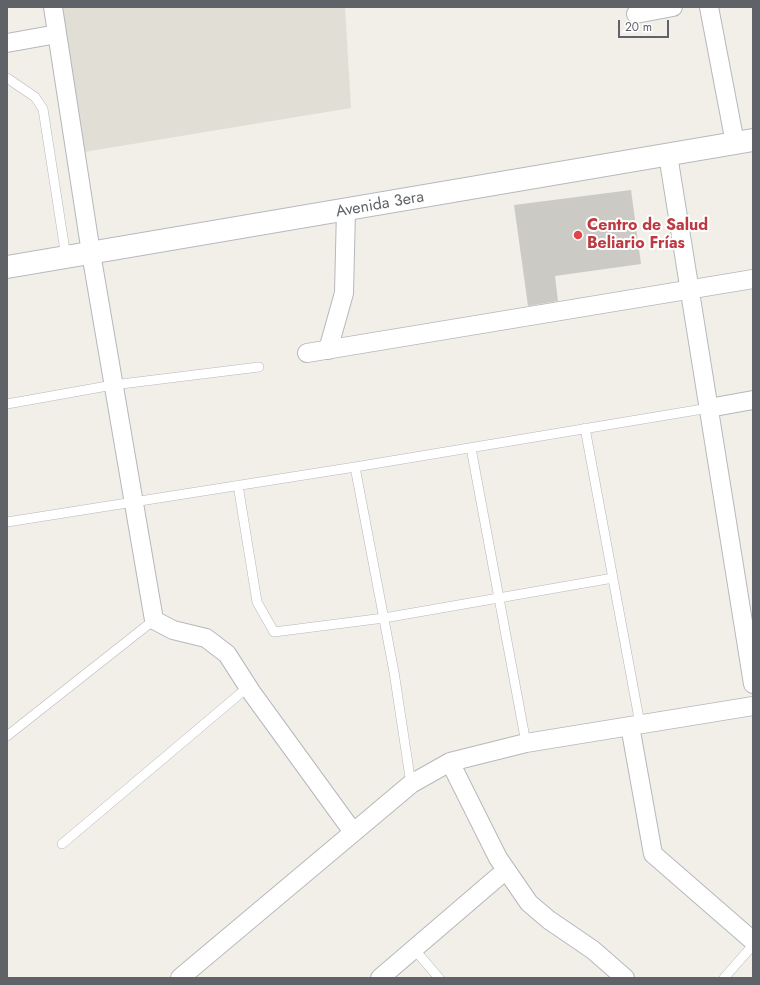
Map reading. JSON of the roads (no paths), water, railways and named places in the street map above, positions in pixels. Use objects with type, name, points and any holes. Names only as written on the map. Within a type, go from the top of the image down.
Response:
[{"type":"street","points":[[53,7],[91,253],[154,620],[173,630],[206,638],[228,654],[248,687],[353,832]]},
{"type":"street","points":[[709,7],[744,141]]},
{"type":"street","points":[[7,43],[57,34]]},
{"type":"street","name":"Avenida 3era","points":[[7,267],[744,141]]},
{"type":"street","points":[[668,155],[753,684]]},
{"type":"street","points":[[328,350],[344,293],[346,210]]},
{"type":"street","points":[[307,353],[753,279]]},
{"type":"street","points":[[708,408],[753,400]]},
{"type":"street","points":[[180,978],[411,784],[450,762],[526,743],[753,706]]},
{"type":"street","points":[[635,725],[653,854],[753,941]]},
{"type":"street","points":[[450,762],[498,858],[528,903],[549,920],[593,950],[625,978]]},
{"type":"street","points":[[380,978],[506,870]]},
{"type":"lane","points":[[7,78],[35,97],[43,109],[66,257]]},
{"type":"lane","points":[[7,404],[113,385],[259,367]]},
{"type":"lane","points":[[7,522],[355,467],[708,408]]},
{"type":"lane","points":[[585,428],[613,578],[635,725]]},
{"type":"lane","points":[[471,448],[526,743]]},
{"type":"lane","points":[[355,467],[384,618],[411,784]]},
{"type":"lane","points":[[238,485],[257,602],[274,632],[384,618],[613,578]]},
{"type":"lane","points":[[7,736],[154,620]]},
{"type":"lane","points":[[62,844],[248,687]]},
{"type":"lane","points":[[724,978],[753,945]]},
{"type":"lane","points":[[414,950],[439,978]]},
{"type":"place","name":"Centro de Salud Beliario Frías","points":[[578,235]]}]
